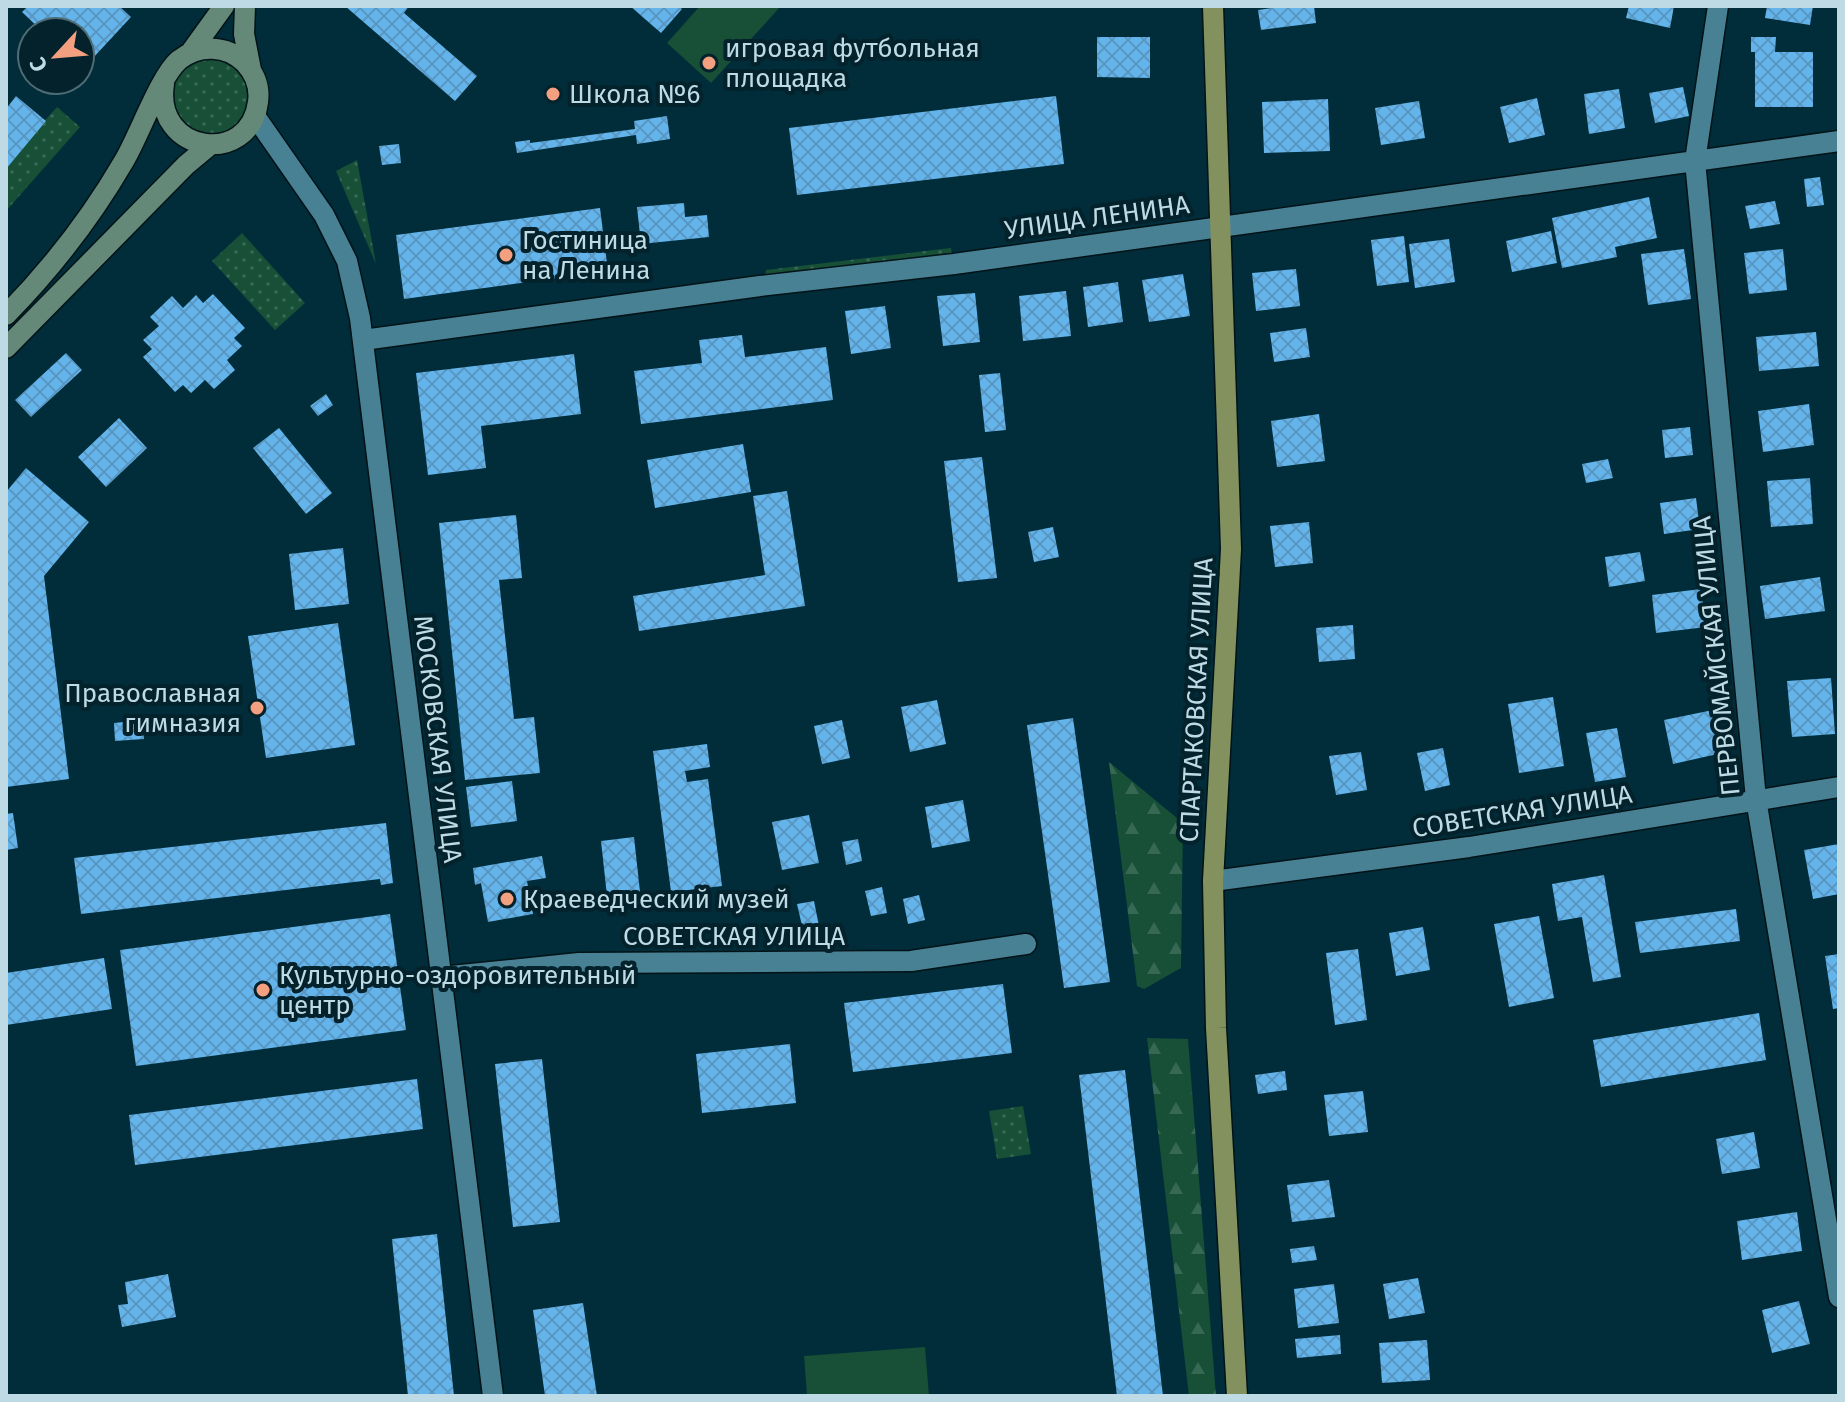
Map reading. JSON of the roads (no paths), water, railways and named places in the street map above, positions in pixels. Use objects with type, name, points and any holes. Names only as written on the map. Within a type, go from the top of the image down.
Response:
[{"type":"main road","name":"СПАРТАКОВСКАЯ УЛИЦА","points":[[1213,6],[1231,549],[1213,881],[1216,1028],[1237,1396]]},
{"type":"street","points":[[6,315],[91,216],[125,159],[173,66],[190,53],[224,6]]},
{"type":"street","points":[[6,348],[186,165],[210,145],[233,139],[255,116],[259,92],[244,34],[245,6]]},
{"type":"street","name":"ПЕРВОМАЙСКАЯ УЛИЦА","points":[[1718,6],[1695,161],[1756,799],[1838,1291]]},
{"type":"street","points":[[190,53],[220,49],[243,61],[251,70]]},
{"type":"street","points":[[164,84],[163,108],[174,128],[190,141],[210,145]]},
{"type":"street","name":"МОСКОВСКАЯ УЛИЦА","points":[[255,116],[324,215],[347,261],[363,340],[493,1396]]},
{"type":"street","name":"УЛИЦА ЛЕНИНА","points":[[363,340],[731,290],[954,264],[1839,141]]},
{"type":"street","name":"СОВЕТСКАЯ УЛИЦА","points":[[1213,881],[1469,847],[1839,787]]},
{"type":"street","name":"СОВЕТСКАЯ УЛИЦА","points":[[441,977],[579,963],[911,961],[1026,944]]},
{"type":"place","name":"игровая футбольная площадка","points":[[709,63]]},
{"type":"place","name":"Школа №6","points":[[553,94]]},
{"type":"place","name":"Гостиница на Ленина","points":[[506,255]]},
{"type":"place","name":"Православная гимназия","points":[[257,708]]},
{"type":"place","name":"Краеведческий музей","points":[[507,899]]},
{"type":"place","name":"Культурно-оздоровительный центр","points":[[263,990]]}]
